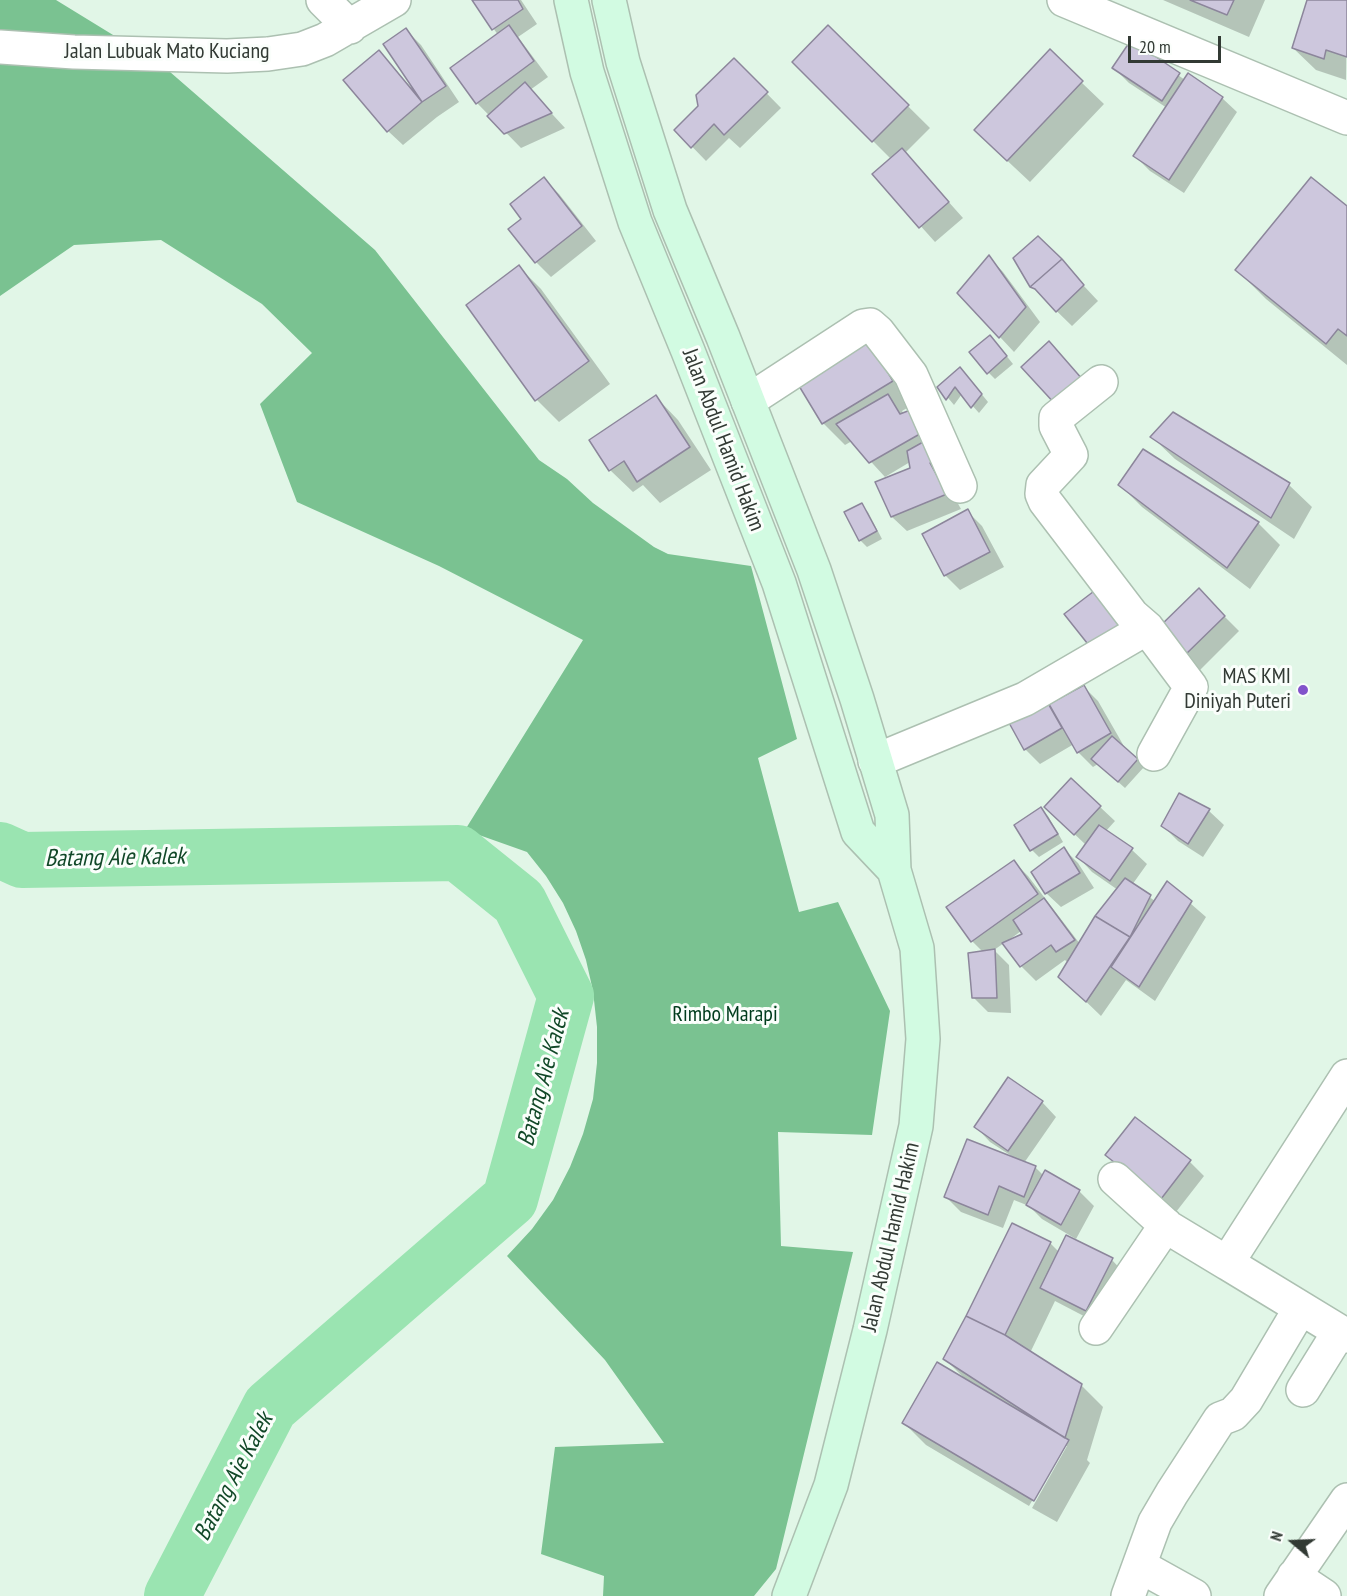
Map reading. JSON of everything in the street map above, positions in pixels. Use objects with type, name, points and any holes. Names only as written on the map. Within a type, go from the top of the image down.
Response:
[{"type":"main road","name":"Jalan Abdul Hamid Hakim","points":[[571,0],[587,72],[635,222],[779,583],[858,832],[894,870]]},
{"type":"main road","name":"Jalan Abdul Hamid Hakim","points":[[609,0],[623,62],[670,210],[723,337],[814,570],[892,816],[894,870],[917,948],[923,1039],[916,1126],[870,1330],[834,1474],[789,1596]]},
{"type":"main road","points":[[688,351],[723,337]]},
{"type":"street","points":[[323,0],[350,27]]},
{"type":"street","name":"Jalan Lubuak Mato Kuciang","points":[[0,47],[74,52],[227,56],[268,54],[302,49],[325,40],[394,0]]},
{"type":"street","points":[[1064,0],[1347,118]]},
{"type":"street","points":[[748,401],[863,326],[870,325],[911,375],[960,486]]},
{"type":"street","points":[[1101,382],[1056,418],[1056,426],[1071,455],[1043,485],[1042,494],[1132,615],[1146,628],[1191,687],[1154,754]]},
{"type":"street","points":[[875,761],[1025,699],[1146,628]]},
{"type":"street","points":[[1227,1263],[1347,1076]]},
{"type":"street","points":[[1115,1179],[1166,1225],[1343,1334],[1303,1390]]},
{"type":"street","points":[[1096,1328],[1166,1225]]},
{"type":"street","points":[[1128,1596],[1155,1522],[1172,1493],[1220,1419],[1238,1411],[1246,1400],[1300,1309]]},
{"type":"street","points":[[1324,1596],[1288,1586],[1347,1500]]},
{"type":"street","points":[[1140,1566],[1194,1596]]},
{"type":"green space","name":"Rimbo Marapi","points":[[0,0],[56,0],[162,65],[375,250],[539,460],[567,479],[593,503],[654,547],[668,554],[751,566],[797,739],[758,758],[799,912],[838,902],[890,1011],[872,1135],[778,1132],[781,1246],[853,1252],[776,1569],[754,1596],[603,1596],[604,1576],[541,1554],[555,1447],[664,1443],[605,1360],[507,1256],[532,1229],[553,1200],[570,1167],[583,1134],[593,1099],[597,1063],[597,1027],[593,991],[586,960],[563,903],[546,876],[527,852],[465,830],[583,640],[439,566],[297,502],[260,404],[312,353],[262,304],[161,240],[74,245],[0,296]]},
{"type":"building","points":[[472,0],[518,0],[523,9],[492,30]]},
{"type":"building","points":[[1190,0],[1234,0],[1227,15]]},
{"type":"building","points":[[1307,0],[1347,0],[1347,57],[1326,50],[1324,59],[1292,48]]},
{"type":"building","points":[[509,25],[534,61],[476,104],[450,68]]},
{"type":"building","points":[[828,25],[909,105],[872,142],[792,62]]},
{"type":"building","points":[[406,28],[446,86],[422,102],[383,44]]},
{"type":"building","points":[[1131,40],[1180,73],[1162,101],[1112,68]]},
{"type":"building","points":[[1050,49],[1083,81],[1007,161],[974,130]]},
{"type":"building","points":[[379,50],[422,102],[387,132],[343,80]]},
{"type":"building","points":[[734,58],[768,92],[724,135],[714,124],[691,148],[674,130],[698,106],[696,95]]},
{"type":"building","points":[[1188,73],[1223,97],[1169,180],[1133,156]]},
{"type":"building","points":[[525,82],[552,113],[504,134],[487,116]]},
{"type":"building","points":[[902,148],[949,202],[919,228],[872,174]]},
{"type":"building","points":[[544,177],[582,226],[535,263],[508,229],[521,219],[510,204]]},
{"type":"building","points":[[1311,177],[1347,206],[1347,336],[1338,329],[1326,344],[1235,270]]},
{"type":"building","points":[[1038,236],[1062,259],[1030,287],[1013,258]]},
{"type":"building","points":[[989,255],[1026,307],[999,338],[957,293]]},
{"type":"building","points":[[1062,259],[1084,285],[1056,312],[1035,289],[1030,287]]},
{"type":"building","points":[[519,265],[589,361],[535,401],[466,305]]},
{"type":"building","points":[[864,333],[893,381],[822,424],[793,376]]},
{"type":"building","points":[[990,335],[1007,356],[987,374],[969,352]]},
{"type":"building","points":[[1049,341],[1083,380],[1056,405],[1021,367]]},
{"type":"building","points":[[960,367],[982,394],[971,408],[955,387],[946,400],[937,387]]},
{"type":"building","points":[[888,394],[900,414],[913,409],[925,431],[869,463],[836,424]]},
{"type":"building","points":[[656,395],[690,447],[637,482],[624,461],[609,471],[589,440]]},
{"type":"building","points":[[1173,412],[1290,483],[1271,518],[1150,437]]},
{"type":"building","points":[[932,437],[939,457],[930,463],[947,494],[891,517],[875,482],[910,468],[907,451]]},
{"type":"building","points":[[1143,449],[1259,522],[1227,568],[1118,485]]},
{"type":"building","points":[[862,503],[877,531],[859,541],[844,512]]},
{"type":"building","points":[[968,509],[990,552],[944,576],[922,534]]},
{"type":"building","points":[[1106,582],[1132,615],[1091,648],[1064,614]]},
{"type":"building","points":[[1199,588],[1225,616],[1184,656],[1157,629]]},
{"type":"building","points":[[1084,685],[1111,733],[1077,753],[1049,704]]},
{"type":"building","points":[[1046,700],[1062,728],[1024,750],[1008,721]]},
{"type":"building","points":[[1112,736],[1138,759],[1118,782],[1091,759]]},
{"type":"building","points":[[1071,778],[1101,806],[1074,835],[1044,807]]},
{"type":"building","points":[[1179,793],[1210,809],[1188,844],[1161,826]]},
{"type":"building","points":[[1041,807],[1058,834],[1030,851],[1014,825]]},
{"type":"building","points":[[1099,825],[1133,848],[1110,881],[1076,857]]},
{"type":"building","points":[[1064,847],[1080,873],[1045,894],[1031,872]]},
{"type":"building","points":[[1014,860],[1038,894],[971,942],[946,907]]},
{"type":"building","points":[[1125,878],[1151,895],[1130,937],[1095,916]]},
{"type":"building","points":[[1167,881],[1192,901],[1139,987],[1111,967]]},
{"type":"building","points":[[1044,898],[1075,940],[1056,952],[1051,945],[1020,967],[1002,943],[1022,934],[1013,920]]},
{"type":"building","points":[[1095,916],[1130,937],[1086,1002],[1058,977]]},
{"type":"building","points":[[995,949],[997,998],[972,998],[968,953]]},
{"type":"building","points":[[1008,1077],[1043,1101],[1008,1151],[974,1127]]},
{"type":"building","points":[[1135,1117],[1191,1160],[1161,1199],[1105,1155]]},
{"type":"building","points":[[967,1139],[1036,1166],[1024,1197],[999,1186],[988,1215],[944,1197]]},
{"type":"building","points":[[1045,1170],[1080,1190],[1061,1225],[1026,1205]]},
{"type":"building","points":[[1012,1223],[1051,1242],[1005,1335],[966,1316]]},
{"type":"building","points":[[1066,1235],[1113,1258],[1086,1311],[1040,1288]]},
{"type":"building","points":[[966,1316],[1005,1335],[1082,1384],[1065,1438],[943,1359]]},
{"type":"building","points":[[937,1362],[1069,1440],[1034,1501],[902,1423]]},
{"type":"waterway","name":"Batang Aie Kalek","points":[[0,850],[22,860],[458,853],[519,902],[566,996],[510,1199],[270,1407],[172,1596]]},
{"type":"place","name":"MAS KMI Diniyah Puteri","points":[[1303,690]]}]
